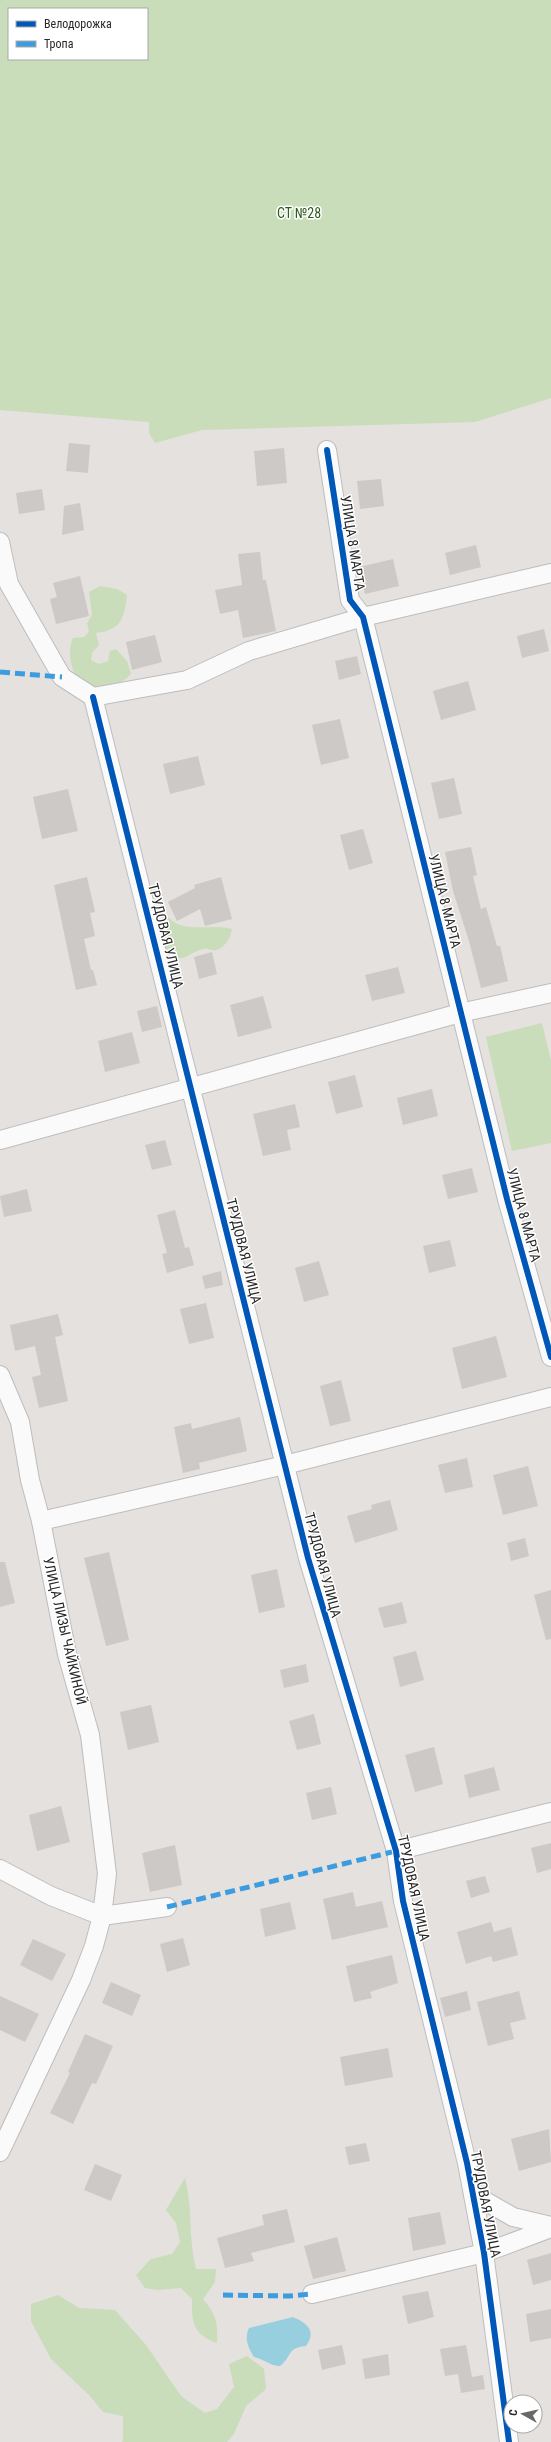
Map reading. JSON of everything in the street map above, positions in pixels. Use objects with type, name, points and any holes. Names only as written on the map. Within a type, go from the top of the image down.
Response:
[{"type":"street","name":"УЛИЦА 8 МАРТА","points":[[327,450],[345,576],[350,600],[363,617],[507,1199],[551,1358]]},
{"type":"street","points":[[0,542],[9,584],[62,677],[93,697],[187,680],[249,651],[363,617],[551,573]]},
{"type":"street","name":"ТРУДОВАЯ УЛИЦА","points":[[93,697],[192,1088],[284,1465],[330,1636],[396,1851],[403,1901],[473,2194],[484,2253],[509,2442]]},
{"type":"street","points":[[0,1140],[460,1013],[551,993]]},
{"type":"street","name":"УЛИЦА ЛИЗЫ ЧАЙКИНОЙ","points":[[0,1375],[20,1422],[30,1480],[41,1520],[67,1654],[90,1735],[107,1874],[102,1916],[94,1946],[81,1980],[0,2152]]},
{"type":"street","points":[[41,1520],[284,1465],[551,1397]]},
{"type":"street","points":[[396,1851],[551,1812]]},
{"type":"street","points":[[0,1869],[51,1896],[102,1916],[167,1907]]},
{"type":"street","points":[[473,2194],[513,2217],[551,2227]]},
{"type":"street","points":[[312,2294],[484,2253],[551,2227]]},
{"type":"green space","name":"СТ №28","points":[[0,0],[551,0],[551,398],[475,422],[202,430],[155,443],[149,433],[149,422],[0,410]]},
{"type":"green space","points":[[100,586],[117,589],[127,595],[125,610],[120,622],[111,629],[96,633],[99,645],[92,653],[91,660],[99,664],[108,661],[110,651],[116,649],[127,661],[131,673],[122,682],[109,686],[82,686],[75,675],[71,663],[71,644],[73,638],[84,637],[89,632],[87,623],[92,615],[89,592]]},
{"type":"green space","points":[[169,918],[182,926],[224,927],[232,929],[229,939],[219,949],[204,949],[184,958],[180,958],[170,953],[163,946],[164,919]]},
{"type":"green space","points":[[542,1023],[551,1061],[551,1143],[512,1151],[486,1037]]},
{"type":"green space","points":[[185,2178],[189,2201],[192,2246],[196,2269],[216,2269],[215,2282],[203,2299],[211,2310],[215,2319],[217,2343],[203,2336],[198,2331],[193,2321],[192,2299],[181,2288],[157,2290],[145,2288],[136,2275],[151,2259],[172,2254],[180,2242],[176,2223],[166,2210]]},
{"type":"green space","points":[[58,2295],[79,2308],[115,2310],[146,2345],[181,2396],[205,2413],[217,2409],[234,2387],[229,2364],[247,2356],[264,2369],[266,2389],[246,2406],[234,2434],[227,2442],[121,2442],[123,2441],[123,2416],[103,2412],[89,2395],[51,2359],[31,2321],[31,2304]]},
{"type":"water","points":[[293,2317],[309,2328],[311,2336],[306,2346],[292,2351],[280,2366],[273,2365],[254,2357],[247,2343],[249,2328]]},
{"type":"building","points":[[69,443],[90,445],[88,473],[66,471]]},
{"type":"building","points":[[284,448],[287,483],[257,486],[254,451]]},
{"type":"building","points":[[381,479],[384,506],[360,509],[357,481]]},
{"type":"building","points":[[42,489],[45,510],[19,514],[16,493]]},
{"type":"building","points":[[80,503],[84,530],[62,535],[64,506]]},
{"type":"building","points":[[476,545],[481,567],[450,575],[445,553]]},
{"type":"building","points":[[260,552],[263,580],[266,580],[276,631],[243,638],[238,610],[220,614],[215,590],[242,585],[238,554]]},
{"type":"building","points":[[393,559],[399,586],[365,594],[359,567]]},
{"type":"building","points":[[80,576],[89,616],[56,624],[50,599],[57,597],[53,583]]},
{"type":"building","points":[[544,629],[549,651],[522,658],[517,636]]},
{"type":"building","points":[[155,635],[162,662],[132,670],[126,642]]},
{"type":"building","points":[[357,656],[361,674],[339,680],[335,661]]},
{"type":"building","points":[[468,681],[476,710],[441,720],[433,691]]},
{"type":"building","points":[[340,719],[349,758],[321,765],[312,725]]},
{"type":"building","points":[[198,756],[205,785],[170,794],[163,764]]},
{"type":"building","points":[[454,778],[462,814],[439,819],[431,783]]},
{"type":"building","points":[[68,789],[78,831],[42,839],[33,797]]},
{"type":"building","points":[[363,829],[373,863],[349,870],[340,835]]},
{"type":"building","points":[[471,847],[477,875],[473,876],[481,909],[486,907],[497,946],[500,946],[508,981],[481,988],[469,941],[453,891],[445,852]]},
{"type":"building","points":[[87,877],[95,912],[90,913],[95,936],[84,939],[91,970],[93,970],[97,985],[76,990],[54,885]]},
{"type":"building","points":[[221,877],[232,919],[205,926],[200,909],[177,921],[168,902],[195,888],[194,885]]},
{"type":"building","points":[[212,952],[217,974],[199,979],[194,957]]},
{"type":"building","points":[[398,967],[405,993],[372,1001],[365,975]]},
{"type":"building","points":[[263,996],[272,1028],[238,1037],[230,1005]]},
{"type":"building","points":[[157,1006],[162,1027],[142,1032],[137,1011]]},
{"type":"building","points":[[132,1032],[140,1063],[105,1072],[98,1041]]},
{"type":"building","points":[[355,1075],[363,1107],[336,1114],[328,1082]]},
{"type":"building","points":[[432,1089],[438,1116],[403,1125],[397,1098]]},
{"type":"building","points":[[295,1104],[300,1127],[287,1130],[291,1150],[263,1156],[253,1114]]},
{"type":"building","points":[[165,1140],[172,1165],[152,1170],[145,1145]]},
{"type":"building","points":[[472,1168],[478,1192],[448,1199],[442,1175]]},
{"type":"building","points":[[27,1189],[32,1211],[4,1217],[0,1196]]},
{"type":"building","points":[[175,1210],[185,1248],[189,1247],[194,1265],[167,1273],[162,1254],[167,1253],[157,1215]]},
{"type":"building","points":[[450,1240],[456,1266],[429,1273],[423,1246]]},
{"type":"building","points":[[319,1261],[329,1295],[304,1302],[295,1268]]},
{"type":"building","points":[[221,1271],[223,1285],[205,1289],[202,1276]]},
{"type":"building","points":[[206,1303],[214,1338],[189,1344],[180,1309]]},
{"type":"building","points":[[58,1314],[63,1335],[55,1337],[68,1401],[39,1408],[32,1377],[41,1375],[35,1346],[15,1351],[10,1325]]},
{"type":"building","points":[[496,1336],[507,1377],[462,1389],[452,1348]]},
{"type":"building","points":[[341,1380],[351,1421],[330,1426],[320,1386]]},
{"type":"building","points":[[240,1417],[247,1451],[199,1463],[200,1469],[183,1473],[174,1427],[191,1423],[192,1429]]},
{"type":"building","points":[[467,1458],[473,1487],[445,1493],[438,1465]]},
{"type":"building","points":[[528,1466],[538,1506],[503,1515],[493,1475]]},
{"type":"building","points":[[390,1500],[398,1530],[355,1543],[347,1516],[372,1509],[371,1505]]},
{"type":"building","points":[[525,1538],[529,1556],[511,1561],[507,1543]]},
{"type":"building","points":[[109,1552],[129,1640],[106,1646],[84,1558]]},
{"type":"building","points":[[0,1562],[5,1562],[15,1603],[0,1607]]},
{"type":"building","points":[[277,1569],[285,1607],[259,1613],[251,1575]]},
{"type":"building","points":[[551,1590],[551,1639],[546,1640],[534,1595]]},
{"type":"building","points":[[402,1602],[407,1623],[384,1628],[378,1608]]},
{"type":"building","points":[[416,1651],[424,1680],[400,1687],[393,1657]]},
{"type":"building","points":[[306,1664],[309,1682],[284,1688],[280,1670]]},
{"type":"building","points":[[151,1705],[159,1742],[128,1750],[120,1712]]},
{"type":"building","points":[[314,1714],[321,1744],[297,1750],[289,1721]]},
{"type":"building","points":[[434,1747],[443,1784],[415,1792],[405,1755]]},
{"type":"building","points":[[494,1767],[500,1790],[469,1798],[464,1775]]},
{"type":"building","points":[[331,1787],[337,1814],[312,1820],[306,1793]]},
{"type":"building","points":[[61,1806],[70,1842],[37,1851],[29,1815]]},
{"type":"building","points":[[551,1843],[551,1869],[537,1873],[531,1848]]},
{"type":"building","points":[[175,1845],[182,1885],[150,1892],[142,1853]]},
{"type":"building","points":[[485,1876],[490,1892],[471,1898],[466,1881]]},
{"type":"building","points":[[353,1892],[356,1907],[382,1901],[388,1927],[332,1940],[323,1899]]},
{"type":"building","points":[[290,1902],[296,1929],[265,1937],[260,1909]]},
{"type":"building","points":[[491,1922],[494,1932],[511,1927],[518,1955],[493,1962],[491,1956],[466,1964],[457,1932]]},
{"type":"building","points":[[183,1938],[190,1965],[167,1972],[160,1944]]},
{"type":"building","points":[[33,1939],[66,1954],[52,1981],[20,1965]]},
{"type":"building","points":[[392,1955],[398,1983],[370,1992],[372,1998],[354,2002],[346,1966]]},
{"type":"building","points":[[111,1982],[141,1995],[132,2016],[102,2003]]},
{"type":"building","points":[[467,1991],[471,2010],[445,2017],[440,1998]]},
{"type":"building","points":[[519,1991],[526,2019],[510,2023],[514,2039],[488,2046],[477,2002]]},
{"type":"building","points":[[0,1996],[39,2014],[25,2042],[0,2030]]},
{"type":"building","points":[[85,2034],[113,2046],[96,2084],[92,2083],[73,2124],[50,2113],[70,2073],[68,2072]]},
{"type":"building","points":[[388,2048],[393,2077],[345,2086],[340,2057]]},
{"type":"building","points":[[549,2129],[551,2162],[519,2171],[511,2139]]},
{"type":"building","points":[[366,2143],[370,2161],[349,2165],[345,2147]]},
{"type":"building","points":[[95,2164],[122,2175],[111,2201],[84,2190]]},
{"type":"building","points":[[287,2209],[295,2242],[251,2253],[254,2261],[225,2268],[217,2238],[264,2225],[262,2215]]},
{"type":"building","points":[[440,2212],[446,2244],[413,2251],[408,2218]]},
{"type":"building","points":[[337,2237],[346,2271],[313,2279],[304,2246]]},
{"type":"building","points":[[551,2253],[551,2280],[533,2285],[527,2260]]},
{"type":"building","points":[[428,2291],[434,2317],[408,2324],[402,2296]]},
{"type":"building","points":[[551,2309],[551,2338],[530,2342],[526,2314]]},
{"type":"building","points":[[342,2345],[346,2364],[322,2370],[318,2350]]},
{"type":"building","points":[[466,2345],[472,2377],[483,2375],[485,2389],[461,2393],[458,2374],[445,2376],[440,2349]]},
{"type":"building","points":[[388,2354],[390,2375],[365,2379],[362,2359]]},
{"type":"marked path","points":[[0,672],[62,677]]},
{"type":"marked path","points":[[167,1907],[396,1851]]},
{"type":"marked path","points":[[223,2295],[289,2296],[312,2294]]},
{"type":"cycle path","points":[[327,450],[350,600],[363,617],[507,1199],[551,1357]]},
{"type":"cycle path","points":[[93,697],[308,1558],[396,1851],[403,1901],[467,2163],[484,2253],[509,2442]]}]
